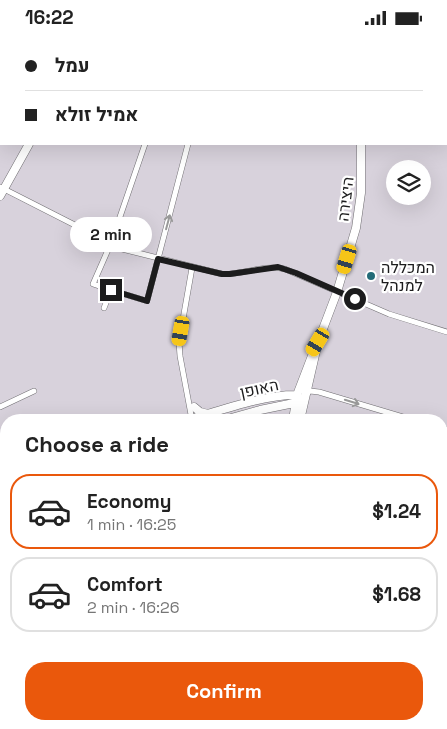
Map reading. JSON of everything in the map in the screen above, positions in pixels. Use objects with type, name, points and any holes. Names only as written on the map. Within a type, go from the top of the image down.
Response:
[{"type":"street","points":[[28,145],[1,191],[95,237],[122,249],[192,268],[230,274],[278,267],[389,314],[447,332]]},
{"type":"street","points":[[145,145],[111,243],[92,284],[147,301],[188,145]]},
{"type":"street","name":"היצירה","points":[[300,398],[302,380],[337,292],[358,213],[362,173],[361,145]]},
{"type":"street","points":[[192,268],[179,343],[192,414]]},
{"type":"street","points":[[104,308],[111,290]]},
{"type":"street","name":"היצירה","points":[[300,398],[315,359],[318,342]]},
{"type":"street","points":[[271,398],[290,390],[302,380]]},
{"type":"street","points":[[0,407],[34,391]]},
{"type":"street","points":[[294,414],[300,398],[310,391],[393,414]]},
{"type":"street","points":[[189,398],[194,407],[200,412],[210,414]]},
{"type":"street","name":"האופן","points":[[210,414],[271,398],[300,398]]},
{"type":"street","points":[[300,398],[300,414]]},
{"type":"street","name":"האופן","points":[[246,414],[300,398]]},
{"type":"street","points":[[193,414],[194,407]]},
{"type":"street","points":[[260,410],[285,411],[287,414]]},
{"type":"shaded area","points":[[0,145],[447,145],[447,414],[0,414]]},
{"type":"place","name":"המכללה למנהל","points":[[371,276]]},
{"type":"route","points":[[111,290],[147,301],[158,259],[222,274],[278,267],[355,299]]}]
